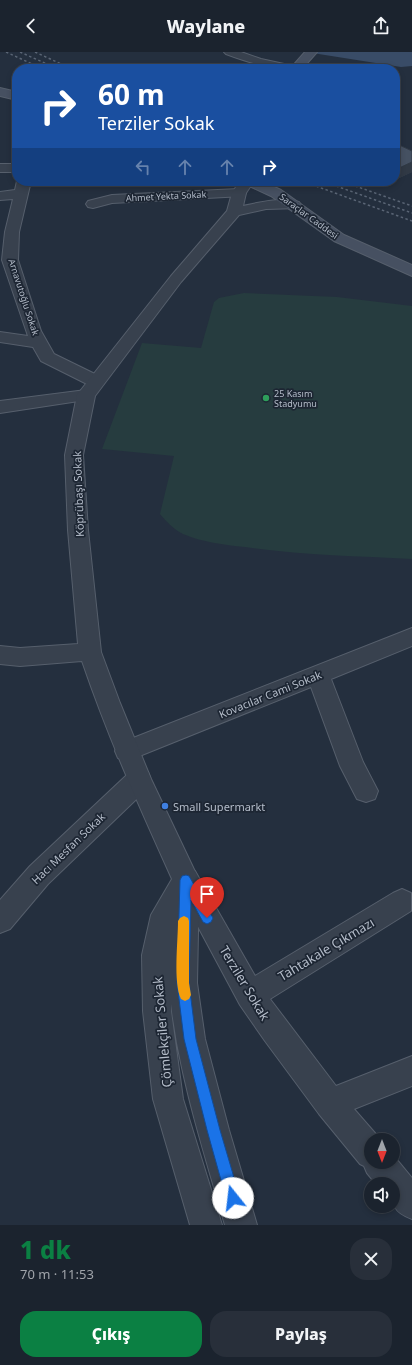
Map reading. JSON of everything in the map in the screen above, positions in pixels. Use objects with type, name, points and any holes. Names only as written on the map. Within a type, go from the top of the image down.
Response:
[{"type":"main road","points":[[300,64],[311,52]]},
{"type":"main road","points":[[0,92],[12,95]]},
{"type":"main road","name":"Saraçlar Caddesi","points":[[261,186],[276,193],[339,238],[362,250],[412,271]]},
{"type":"street","points":[[230,52],[258,62],[274,64]]},
{"type":"street","points":[[0,168],[12,168]]},
{"type":"street","name":"Köprübaşı Sokak","points":[[127,751],[90,652],[78,530],[74,455],[90,388],[176,279],[234,212],[239,193],[244,186]]},
{"type":"street","points":[[0,196],[22,188]]},
{"type":"street","name":"Arnavutoğlu Sokak","points":[[22,188],[6,236],[10,260],[33,331],[46,357],[90,388]]},
{"type":"street","name":"Ahmet Yekta Sokak","points":[[93,204],[112,199],[239,193]]},
{"type":"street","points":[[234,212],[266,205],[294,205]]},
{"type":"street","points":[[0,337],[39,343]]},
{"type":"street","points":[[0,407],[90,388]]},
{"type":"street","name":"Kovacılar Cami Sokak","points":[[127,751],[412,637]]},
{"type":"street","points":[[0,655],[20,657],[90,652]]},
{"type":"street","points":[[318,675],[352,766],[366,791]]},
{"type":"street","name":"Terziler Sokak","points":[[127,751],[186,880],[250,995],[275,1031],[364,1144]]},
{"type":"street","name":"Hacı Mesfan Sokak","points":[[0,920],[40,875],[139,780]]},
{"type":"street","points":[[186,880],[183,983],[190,1039],[213,1130],[241,1225]]},
{"type":"street","name":"Çömlekçiler Sokak","points":[[186,880],[165,915],[157,948],[157,1011],[168,1099],[206,1225]]},
{"type":"street","name":"Tahtakale Çıkmazı","points":[[250,995],[402,902]]},
{"type":"street","points":[[330,1103],[412,1071]]},
{"type":"street","points":[[384,1169],[412,1204]]},
{"type":"green space","name":"25 Kasım Stadyumu","points":[[244,293],[337,297],[412,306],[412,559],[286,552],[221,544],[190,537],[176,530],[160,514],[174,456],[102,449],[142,343],[201,348],[214,302],[219,298]]},
{"type":"water","points":[[306,52],[412,52],[412,66],[401,67],[400,64],[382,64]]},
{"type":"building","points":[[400,145],[412,151],[412,162],[400,168]]},
{"type":"railway","points":[[6,52],[32,64]]},
{"type":"railway","points":[[20,52],[47,64]]},
{"type":"railway","points":[[35,52],[61,64]]},
{"type":"railway","points":[[316,186],[412,221]]},
{"type":"railway","points":[[336,186],[412,213]]},
{"type":"railway","points":[[355,186],[412,206]]},
{"type":"slow traffic","points":[[184,921],[183,983],[185,995]]},
{"type":"place","name":"25 Kasım Stadyumu","points":[[266,398]]},
{"type":"place","name":"Small Supermarkt","points":[[165,806]]},
{"type":"route","points":[[207,918],[186,880],[183,983],[190,1039],[213,1130],[233,1198]]}]
